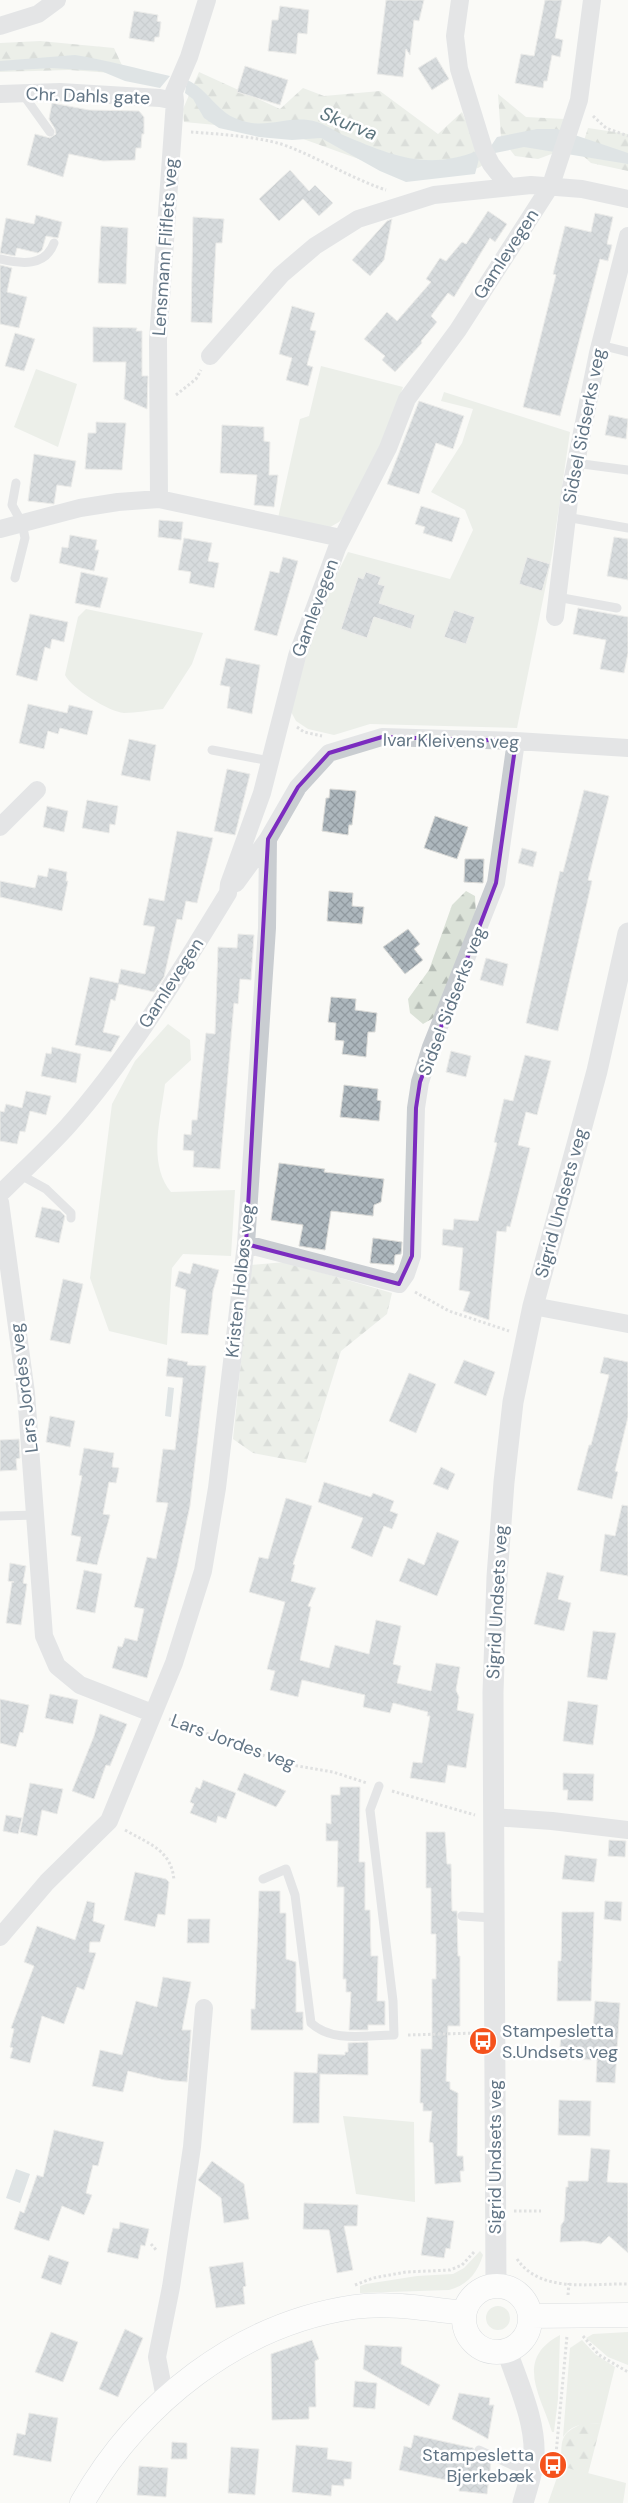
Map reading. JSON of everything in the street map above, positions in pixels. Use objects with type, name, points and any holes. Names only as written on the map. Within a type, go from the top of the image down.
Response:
[{"type":"main road","points":[[496,2285],[508,2287],[516,2291],[526,2302],[530,2316],[525,2337],[517,2346],[507,2351],[493,2352],[479,2347],[469,2337],[464,2325],[464,2313],[468,2300],[478,2291],[496,2285]]},
{"type":"main road","points":[[82,2503],[114,2453],[165,2398],[238,2346],[302,2318],[354,2307],[396,2305],[464,2313]]},
{"type":"main road","points":[[530,2316],[628,2315]]},
{"type":"street","points":[[0,26],[38,14],[57,0]]},
{"type":"street","name":"Lensmann Fliflets veg","points":[[159,499],[158,340],[175,96],[180,75],[189,58],[206,0]]},
{"type":"street","points":[[460,0],[455,36],[459,69],[484,150],[491,164],[508,187]]},
{"type":"street","name":"Gamlevegen","points":[[0,1194],[67,1126],[127,1050],[228,893],[270,761],[297,656],[341,538],[388,448],[408,399],[458,330],[551,185],[580,100],[592,0]]},
{"type":"street","name":"Chr. Dahls gate","points":[[0,94],[60,92],[160,98],[175,96]]},
{"type":"street","points":[[210,356],[282,275],[315,246],[358,219],[434,194],[508,187],[551,185],[628,199]]},
{"type":"street","name":"Sidsel Sidserks veg","points":[[555,617],[566,517],[575,463],[600,344],[622,287],[628,236]]},
{"type":"street","points":[[0,529],[80,508],[118,502],[159,499],[341,538]]},
{"type":"street","name":"Ivar Kleivens veg","points":[[228,893],[268,839],[298,786],[329,753],[382,737],[516,741],[628,748]]},
{"type":"street","name":"Sidsel Sidserks veg","points":[[399,1284],[406,1274],[412,1256],[416,1108],[420,1082],[431,1047],[496,884],[516,741]]},
{"type":"street","points":[[0,827],[38,790]]},
{"type":"street","name":"Kristen Holbøs veg","points":[[0,1937],[47,1882],[110,1821],[152,1713],[174,1664],[203,1571],[217,1488],[246,1244],[267,928],[268,839]]},
{"type":"street","name":"Sigrid Undsets veg","points":[[496,2285],[492,1692],[499,1542],[513,1402],[533,1306],[597,1071],[628,933]]},
{"type":"street","name":"Lars Jordes veg","points":[[0,1202],[26,1393],[44,1636],[57,1666],[80,1685],[152,1713]]},
{"type":"street","points":[[246,1244],[399,1284]]},
{"type":"street","points":[[533,1306],[628,1324]]},
{"type":"street","points":[[493,1817],[552,1821],[628,1830]]},
{"type":"street","points":[[165,2398],[157,2357],[171,2287],[192,2147],[204,2008]]},
{"type":"street","points":[[507,2351],[528,2414],[534,2444],[532,2471],[524,2503]]},
{"type":"lane","points":[[22,93],[50,132]]},
{"type":"lane","points":[[0,258],[12,262],[37,262],[50,252],[54,243]]},
{"type":"lane","points":[[600,344],[628,352]]},
{"type":"lane","points":[[575,463],[628,470]]},
{"type":"lane","points":[[15,578],[25,538],[22,523],[12,505],[16,483]]},
{"type":"lane","points":[[566,517],[628,528]]},
{"type":"lane","points":[[557,597],[617,608]]},
{"type":"lane","points":[[212,750],[270,761]]},
{"type":"lane","points":[[20,1174],[46,1189],[71,1213],[71,1218]]},
{"type":"lane","points":[[0,1516],[36,1515]]},
{"type":"lane","points":[[263,1879],[286,1869],[292,1887],[311,2023],[321,2032],[336,2036],[394,2035],[393,2001],[370,1810],[379,1786]]},
{"type":"lane","points":[[462,1916],[494,1918]]},
{"type":"lane","points":[[479,2450],[514,2466],[532,2471]]},
{"type":"path","points":[[580,100],[606,128],[628,136]]},
{"type":"path","points":[[174,126],[191,132],[268,141],[291,147],[365,183],[416,200]]},
{"type":"path","points":[[158,410],[196,379],[210,356]]},
{"type":"path","points":[[282,711],[293,725],[304,732],[341,740],[351,747]]},
{"type":"path","points":[[399,1284],[449,1311],[514,1332]]},
{"type":"path","name":"Lars Jordes veg","points":[[152,1713],[286,1764],[333,1772],[478,1816],[493,1817]]},
{"type":"path","points":[[130,1833],[159,1849],[173,1867],[174,1881]]},
{"type":"path","points":[[394,2035],[478,2033],[494,2037]]},
{"type":"path","points":[[509,2210],[541,2211]]},
{"type":"path","points":[[351,2288],[358,2282],[406,2272],[450,2270],[462,2265],[478,2245]]},
{"type":"path","points":[[514,2254],[530,2274],[552,2283],[628,2284]]},
{"type":"path","points":[[568,2299],[569,2283]]},
{"type":"path","points":[[559,2432],[567,2334]]},
{"type":"path","points":[[582,2336],[599,2355],[628,2372]]},
{"type":"highlighted area","points":[[382,737],[516,741],[496,883],[420,1082],[416,1108],[412,1256],[399,1284],[246,1244],[268,839],[298,787],[329,753]]},
{"type":"green space","points":[[40,41],[114,48],[126,74],[69,70],[0,72],[0,43]]},
{"type":"green space","points":[[199,72],[280,109],[303,88],[324,96],[380,91],[438,134],[462,112],[485,164],[478,168],[433,174],[392,171],[281,131],[184,122],[183,109]]},
{"type":"green space","points":[[498,94],[526,117],[565,119],[557,152],[538,159],[515,156],[501,138]]},
{"type":"green space","points":[[588,128],[628,134],[628,171],[591,163],[580,153]]},
{"type":"green space","points":[[321,366],[403,387],[389,427],[345,516],[325,530],[278,518],[300,419],[309,416]]},
{"type":"green space","points":[[36,369],[77,384],[58,447],[14,427]]},
{"type":"green space","points":[[444,392],[570,432],[552,555],[517,728],[370,724],[334,735],[308,729],[296,721],[288,706],[331,586],[348,552],[450,579],[473,530],[465,510],[431,492],[462,443],[473,409],[441,401]]},
{"type":"green space","points":[[86,609],[203,633],[192,664],[163,709],[129,713],[117,712],[82,692],[65,675],[78,617]]},
{"type":"green space","points":[[466,891],[475,896],[476,915],[435,1017],[423,1024],[410,1013],[408,999],[429,970],[452,905]]},
{"type":"green space","points":[[168,1024],[190,1040],[191,1060],[165,1084],[159,1125],[159,1168],[171,1192],[235,1190],[231,1256],[183,1254],[172,1268],[167,1345],[109,1331],[90,1278],[112,1104],[135,1061]]},
{"type":"green space","points":[[285,1262],[392,1293],[387,1314],[341,1351],[306,1463],[253,1453],[233,1439],[251,1265]]},
{"type":"green space","points":[[343,2116],[414,2122],[415,2202],[356,2194]]},
{"type":"green space","points":[[480,2251],[483,2255],[478,2268],[471,2278],[455,2288],[449,2290],[360,2293],[360,2286],[366,2284],[417,2276],[453,2274],[464,2268]]},
{"type":"green space","points":[[493,2306],[503,2306],[510,2313],[510,2323],[503,2330],[493,2330],[486,2323],[486,2313]]},
{"type":"green space","points":[[628,2332],[628,2365],[608,2357],[586,2338],[593,2334]]},
{"type":"green space","points":[[560,2335],[558,2399],[554,2432],[552,2432],[538,2393],[534,2367],[538,2356],[546,2345]]},
{"type":"green space","points":[[582,2340],[595,2354],[615,2367],[601,2424],[579,2425],[570,2429],[563,2437],[570,2348]]},
{"type":"green space","points":[[584,2423],[601,2424],[588,2474],[561,2466],[563,2439],[570,2431]]},
{"type":"green space","points":[[561,2466],[626,2483],[623,2503],[548,2503]]},
{"type":"shaded area","points":[[75,55],[170,76],[160,88],[125,81],[101,71],[51,68],[0,71],[0,61]]},
{"type":"shaded area","points":[[187,80],[201,89],[223,111],[247,122],[313,121],[377,149],[409,158],[441,160],[477,151],[480,155],[475,174],[406,182],[380,171],[321,138],[292,140],[259,137],[219,128],[204,118],[193,99],[185,93]]},
{"type":"shaded area","points":[[537,129],[557,129],[628,153],[628,164],[524,147],[495,153],[491,146],[497,137]]},
{"type":"shaded area","points":[[168,1387],[174,1388],[171,1417],[165,1416]]},
{"type":"shaded area","points":[[16,2169],[30,2174],[20,2203],[6,2198]]},
{"type":"building","points":[[386,0],[424,0],[419,21],[414,20],[410,55],[406,49],[403,77],[377,74]]},
{"type":"building","points":[[545,0],[562,0],[555,38],[563,40],[560,57],[552,55],[547,81],[544,81],[543,88],[515,83],[521,54],[534,56]]},
{"type":"building","points":[[280,6],[309,10],[307,34],[298,33],[296,54],[268,51],[272,20],[278,20]]},
{"type":"building","points":[[134,11],[158,15],[157,21],[161,22],[159,37],[155,37],[154,42],[129,38]]},
{"type":"building","points":[[436,57],[449,79],[432,90],[418,68]]},
{"type":"building","points":[[245,66],[288,80],[280,105],[237,92]]},
{"type":"building","points":[[52,103],[89,110],[139,111],[144,117],[144,134],[142,134],[141,148],[136,148],[135,160],[103,161],[69,154],[63,177],[27,165],[35,134],[50,138],[56,134],[49,119]]},
{"type":"building","points":[[290,170],[309,191],[315,185],[333,203],[319,216],[303,199],[279,221],[259,199]]},
{"type":"building","points":[[488,211],[507,224],[495,242],[490,238],[454,297],[448,293],[431,316],[437,322],[421,341],[422,343],[395,372],[382,360],[385,356],[364,339],[387,312],[397,321],[431,282],[426,279],[440,258],[446,261],[462,242],[466,244]]},
{"type":"building","points":[[595,213],[613,217],[607,244],[612,245],[608,261],[600,259],[560,416],[523,407],[556,275],[553,274],[565,226],[591,232]]},
{"type":"building","points":[[36,215],[62,222],[58,238],[46,236],[42,250],[38,253],[17,248],[15,256],[0,253],[6,218],[34,224]]},
{"type":"building","points":[[193,217],[224,219],[222,243],[216,243],[212,323],[191,322]]},
{"type":"building","points":[[392,219],[384,260],[370,276],[352,260],[387,221]]},
{"type":"building","points":[[101,226],[128,228],[126,284],[98,283]]},
{"type":"building","points":[[0,265],[12,268],[7,292],[27,297],[19,328],[0,324]]},
{"type":"building","points":[[292,306],[315,313],[310,330],[316,331],[307,365],[313,367],[308,386],[286,380],[292,358],[279,354]]},
{"type":"building","points":[[93,327],[137,328],[136,331],[142,331],[142,376],[148,376],[147,409],[124,399],[126,362],[93,362]]},
{"type":"building","points":[[15,333],[35,339],[24,371],[5,366]]},
{"type":"building","points":[[419,401],[464,416],[453,449],[436,443],[419,494],[387,484]]},
{"type":"building","points":[[609,415],[628,419],[626,439],[605,435]]},
{"type":"building","points":[[96,422],[126,423],[122,470],[85,469],[88,433],[96,433]]},
{"type":"building","points":[[222,425],[264,427],[264,441],[270,442],[269,475],[278,475],[274,507],[254,505],[257,475],[220,473]]},
{"type":"building","points":[[34,454],[76,461],[71,487],[57,485],[54,504],[28,501]]},
{"type":"building","points":[[421,506],[460,518],[452,542],[423,533],[425,527],[415,524]]},
{"type":"building","points":[[159,520],[183,522],[181,540],[158,537]]},
{"type":"building","points":[[70,535],[97,540],[95,550],[99,550],[94,571],[59,563],[62,547],[68,548]]},
{"type":"building","points":[[614,537],[628,539],[628,580],[607,576]]},
{"type":"building","points":[[184,538],[212,543],[208,561],[219,563],[214,588],[189,583],[191,572],[178,570]]},
{"type":"building","points":[[283,557],[298,561],[277,636],[254,630],[270,571],[279,573]]},
{"type":"building","points":[[527,557],[550,564],[542,591],[519,584]]},
{"type":"building","points":[[81,572],[108,578],[100,608],[75,603]]},
{"type":"building","points":[[366,572],[381,577],[378,584],[385,586],[379,603],[415,615],[411,629],[374,617],[367,638],[341,629],[358,577],[363,579]]},
{"type":"building","points":[[578,608],[628,617],[628,653],[624,673],[600,669],[606,640],[573,634]]},
{"type":"building","points":[[454,610],[475,617],[466,644],[444,637]]},
{"type":"building","points":[[30,614],[68,622],[64,642],[52,639],[50,649],[45,647],[37,681],[16,675]]},
{"type":"building","points":[[226,658],[260,665],[252,714],[227,708],[230,687],[220,685]]},
{"type":"building","points":[[28,704],[67,713],[69,705],[93,711],[87,735],[60,728],[58,734],[48,731],[44,749],[19,743]]},
{"type":"building","points":[[129,739],[156,745],[150,781],[121,775]]},
{"type":"building","points":[[227,769],[250,774],[235,835],[214,831]]},
{"type":"building","points":[[330,789],[356,791],[352,825],[349,825],[348,835],[322,831],[326,798],[329,798]]},
{"type":"building","points":[[584,790],[609,796],[588,880],[592,881],[558,1031],[526,1023],[560,871],[563,872]]},
{"type":"building","points":[[87,800],[118,806],[115,825],[110,824],[109,833],[82,828]]},
{"type":"building","points":[[47,806],[68,811],[64,832],[43,827]]},
{"type":"building","points":[[435,816],[468,827],[457,859],[424,848]]},
{"type":"building","points":[[177,831],[213,838],[197,903],[186,901],[182,920],[177,919],[164,977],[154,992],[119,984],[115,1001],[111,999],[103,1032],[120,1036],[111,1052],[75,1045],[90,977],[118,983],[121,969],[145,974],[155,927],[143,925],[149,898],[164,901]]},
{"type":"building","points":[[522,848],[537,852],[533,867],[518,863]]},
{"type":"building","points":[[465,859],[484,859],[483,883],[464,882]]},
{"type":"building","points":[[49,868],[67,872],[66,881],[68,881],[62,911],[0,897],[0,881],[35,888],[38,875],[47,877]]},
{"type":"building","points":[[329,891],[353,893],[352,906],[364,907],[362,924],[327,921]]},
{"type":"building","points":[[408,929],[420,944],[414,949],[423,960],[405,974],[383,947]]},
{"type":"building","points":[[238,934],[254,935],[251,980],[240,979],[238,1004],[234,1003],[220,1169],[193,1167],[194,1151],[183,1150],[184,1134],[191,1135],[192,1120],[197,1120],[206,1033],[215,1034],[218,947],[237,948]]},
{"type":"building","points":[[486,958],[508,964],[503,986],[480,980]]},
{"type":"building","points":[[331,997],[356,999],[355,1010],[377,1013],[375,1032],[368,1032],[366,1057],[342,1054],[344,1041],[335,1040],[336,1023],[328,1022]]},
{"type":"building","points":[[52,1047],[81,1054],[76,1083],[41,1076],[46,1053],[51,1054]]},
{"type":"building","points":[[451,1051],[471,1056],[466,1077],[446,1072]]},
{"type":"building","points":[[525,1055],[551,1061],[537,1115],[526,1112],[518,1145],[530,1148],[510,1227],[507,1226],[506,1232],[497,1231],[489,1320],[463,1311],[470,1292],[459,1290],[463,1248],[442,1245],[443,1229],[453,1230],[454,1219],[478,1221],[497,1143],[494,1142],[504,1099],[513,1101]]},
{"type":"building","points":[[344,1085],[378,1089],[377,1100],[381,1101],[379,1121],[340,1117]]},
{"type":"building","points":[[26,1091],[51,1096],[46,1115],[30,1111],[25,1132],[20,1131],[17,1144],[0,1141],[0,1111],[4,1112],[6,1104],[22,1108]]},
{"type":"building","points":[[279,1163],[325,1169],[324,1172],[384,1179],[381,1202],[374,1205],[373,1216],[331,1211],[325,1250],[299,1246],[303,1225],[271,1220]]},
{"type":"building","points":[[42,1207],[60,1211],[65,1216],[59,1243],[35,1237]]},
{"type":"building","points":[[373,1238],[402,1242],[401,1254],[395,1255],[394,1265],[370,1263]]},
{"type":"building","points":[[193,1263],[219,1270],[213,1291],[208,1335],[181,1333],[186,1290],[175,1286],[179,1271],[190,1274]]},
{"type":"building","points":[[63,1279],[83,1284],[70,1344],[50,1340]]},
{"type":"building","points":[[604,1357],[628,1362],[628,1417],[615,1471],[618,1472],[612,1499],[577,1490],[609,1375],[600,1373]]},
{"type":"building","points":[[168,1358],[188,1362],[187,1365],[206,1366],[190,1506],[177,1567],[147,1678],[112,1668],[118,1646],[122,1647],[125,1638],[137,1641],[144,1609],[134,1607],[147,1557],[156,1559],[168,1503],[156,1502],[163,1449],[175,1450],[183,1378],[166,1376]]},
{"type":"building","points":[[464,1360],[495,1372],[486,1396],[454,1383]]},
{"type":"building","points":[[409,1373],[436,1384],[416,1433],[389,1421]]},
{"type":"building","points":[[50,1416],[75,1421],[70,1447],[46,1442]]},
{"type":"building","points":[[19,1439],[20,1458],[16,1459],[17,1470],[0,1471],[0,1440]]},
{"type":"building","points":[[84,1448],[114,1453],[112,1467],[119,1468],[116,1483],[109,1482],[103,1514],[110,1515],[97,1565],[76,1561],[81,1537],[71,1535],[82,1476],[79,1475]]},
{"type":"building","points":[[441,1467],[455,1474],[448,1490],[433,1484]]},
{"type":"building","points":[[324,1482],[371,1497],[373,1493],[394,1501],[390,1511],[398,1514],[392,1529],[384,1526],[372,1557],[351,1548],[363,1518],[318,1502]]},
{"type":"building","points":[[286,1498],[312,1506],[293,1564],[295,1565],[291,1581],[316,1588],[308,1606],[311,1607],[300,1660],[329,1668],[335,1645],[369,1654],[376,1620],[401,1626],[393,1664],[401,1666],[397,1683],[431,1691],[436,1663],[460,1667],[456,1690],[459,1697],[457,1710],[474,1714],[466,1768],[448,1765],[445,1783],[410,1778],[413,1762],[422,1763],[430,1716],[427,1716],[428,1712],[393,1703],[390,1713],[363,1707],[365,1695],[302,1680],[298,1697],[270,1690],[275,1671],[267,1669],[285,1602],[249,1592],[259,1557],[268,1559]]},
{"type":"building","points":[[622,1505],[628,1506],[628,1576],[600,1571],[605,1534],[615,1536]]},
{"type":"building","points":[[437,1532],[459,1541],[437,1596],[399,1581],[408,1558],[424,1565]]},
{"type":"building","points":[[10,1563],[26,1566],[23,1583],[27,1584],[21,1625],[6,1623],[12,1582],[14,1582],[8,1581]]},
{"type":"building","points":[[84,1570],[102,1574],[95,1613],[76,1609]]},
{"type":"building","points":[[547,1572],[564,1576],[558,1599],[571,1603],[564,1631],[534,1624]]},
{"type":"building","points":[[593,1631],[616,1633],[607,1680],[587,1677]]},
{"type":"building","points":[[50,1694],[78,1700],[73,1724],[45,1718]]},
{"type":"building","points":[[0,1699],[29,1705],[23,1733],[20,1732],[16,1747],[0,1743]]},
{"type":"building","points":[[568,1701],[598,1705],[593,1745],[563,1741]]},
{"type":"building","points":[[100,1714],[127,1724],[110,1766],[106,1765],[94,1799],[72,1791],[94,1736]]},
{"type":"building","points":[[244,1773],[286,1791],[276,1807],[237,1790]]},
{"type":"building","points":[[563,1773],[594,1774],[593,1801],[567,1800],[568,1790],[563,1790]]},
{"type":"building","points":[[203,1780],[236,1793],[226,1819],[218,1816],[216,1823],[190,1813],[194,1804],[190,1802],[196,1787],[200,1789]]},
{"type":"building","points":[[30,1783],[63,1789],[57,1814],[42,1810],[37,1836],[20,1832]]},
{"type":"building","points":[[340,1787],[360,1787],[359,1862],[365,1862],[365,1910],[370,1910],[371,1956],[378,1956],[377,2001],[385,2001],[385,2025],[368,2025],[368,2030],[349,2030],[351,1992],[346,1992],[346,1979],[343,1979],[344,1887],[337,1887],[338,1841],[326,1841],[326,1823],[331,1824],[331,1795],[340,1795]]},
{"type":"building","points":[[6,1815],[22,1818],[18,1834],[3,1831]]},
{"type":"building","points":[[426,1832],[445,1832],[447,1864],[451,1864],[452,1911],[457,1911],[458,1956],[460,1956],[460,2026],[448,2026],[446,2081],[450,2082],[450,2089],[458,2093],[457,2156],[463,2156],[464,2171],[460,2171],[461,2182],[435,2184],[433,2143],[429,2142],[432,2111],[423,2111],[423,2103],[420,2103],[421,2049],[432,2049],[432,1979],[436,1979],[436,1934],[431,1934],[431,1888],[426,1888]]},
{"type":"building","points":[[609,1840],[626,1841],[625,1857],[608,1856]]},
{"type":"building","points":[[565,1855],[597,1859],[594,1882],[562,1879]]},
{"type":"building","points":[[135,1872],[166,1879],[169,1882],[165,1915],[158,1914],[155,1927],[124,1920]]},
{"type":"building","points":[[259,1891],[280,1891],[280,1913],[286,1913],[286,1959],[296,1962],[296,2012],[303,2012],[303,2030],[251,2030],[251,2009],[255,2009]]},
{"type":"building","points":[[87,1901],[95,1903],[93,1921],[105,1925],[100,1942],[90,1942],[89,1952],[96,1953],[84,1990],[77,1987],[64,2024],[42,2016],[30,2063],[10,2058],[13,2048],[10,2047],[14,2029],[11,2028],[34,1966],[24,1962],[37,1926],[75,1940]]},
{"type":"building","points":[[605,1901],[622,1902],[621,1921],[604,1919]]},
{"type":"building","points":[[562,1912],[594,1912],[591,2001],[557,2001],[558,1961],[561,1961]]},
{"type":"building","points":[[188,1919],[210,1919],[209,1943],[187,1943]]},
{"type":"building","points":[[163,1977],[191,1982],[182,2030],[191,2030],[187,2082],[165,2080],[128,2071],[123,2092],[92,2086],[100,2050],[122,2055],[136,2001],[157,2007]]},
{"type":"building","points":[[595,2001],[620,2003],[615,2083],[596,2082],[597,2060],[563,2059],[564,2047],[560,2047],[561,2032],[593,2032]]},
{"type":"building","points":[[368,2042],[368,2075],[320,2074],[319,2123],[293,2123],[294,2072],[317,2073],[318,2054],[345,2055],[345,2052],[348,2052],[348,2043]]},
{"type":"building","points":[[559,2100],[591,2101],[590,2136],[558,2135]]},
{"type":"building","points":[[54,2130],[104,2142],[98,2166],[93,2165],[86,2193],[92,2195],[84,2215],[62,2206],[49,2241],[14,2229],[20,2211],[24,2213],[37,2175],[43,2177]]},
{"type":"building","points":[[591,2148],[610,2150],[607,2182],[628,2183],[628,2253],[609,2236],[601,2244],[584,2241],[560,2242],[561,2225],[564,2221],[566,2187],[568,2187],[568,2181],[588,2181]]},
{"type":"building","points":[[212,2161],[244,2184],[249,2219],[224,2223],[221,2198],[198,2180]]},
{"type":"building","points":[[304,2203],[358,2205],[357,2226],[344,2226],[353,2270],[337,2273],[329,2230],[303,2229]]},
{"type":"building","points":[[427,2217],[454,2221],[450,2249],[446,2248],[444,2258],[421,2255]]},
{"type":"building","points":[[120,2222],[149,2229],[145,2246],[141,2245],[138,2259],[107,2252],[113,2228],[119,2229]]},
{"type":"building","points":[[49,2255],[69,2262],[61,2285],[41,2278]]},
{"type":"building","points":[[243,2262],[246,2286],[243,2287],[245,2304],[216,2308],[209,2267]]},
{"type":"building","points":[[125,2329],[143,2338],[118,2397],[99,2389]]},
{"type":"building","points":[[51,2332],[78,2342],[63,2382],[35,2372]]},
{"type":"building","points":[[312,2340],[319,2359],[315,2361],[316,2407],[309,2407],[309,2419],[272,2420],[271,2354]]},
{"type":"building","points":[[365,2345],[402,2347],[401,2364],[440,2385],[429,2406],[363,2369]]},
{"type":"building","points":[[355,2381],[377,2383],[375,2409],[353,2407]]},
{"type":"building","points":[[459,2393],[490,2398],[489,2405],[494,2405],[488,2439],[452,2419]]},
{"type":"building","points":[[29,2413],[58,2418],[51,2462],[13,2455],[17,2433],[25,2435]]},
{"type":"building","points":[[414,2435],[473,2448],[476,2455],[491,2462],[487,2494],[459,2491],[460,2483],[399,2470],[404,2446],[411,2448]]},
{"type":"building","points":[[172,2442],[187,2443],[187,2459],[171,2459]]},
{"type":"building","points":[[296,2445],[328,2448],[327,2459],[352,2462],[351,2479],[344,2479],[344,2486],[332,2485],[331,2496],[292,2492]]},
{"type":"building","points":[[231,2447],[259,2449],[255,2495],[228,2493]]},
{"type":"building","points":[[139,2466],[168,2468],[166,2497],[137,2495]]},
{"type":"place","name":"Stampesletta S.Undsets veg","points":[[483,2041]]},
{"type":"place","name":"Stampesletta Bjerkebæk","points":[[553,2465]]},
{"type":"water label","name":"Skurva","points":[[349,123]]}]
